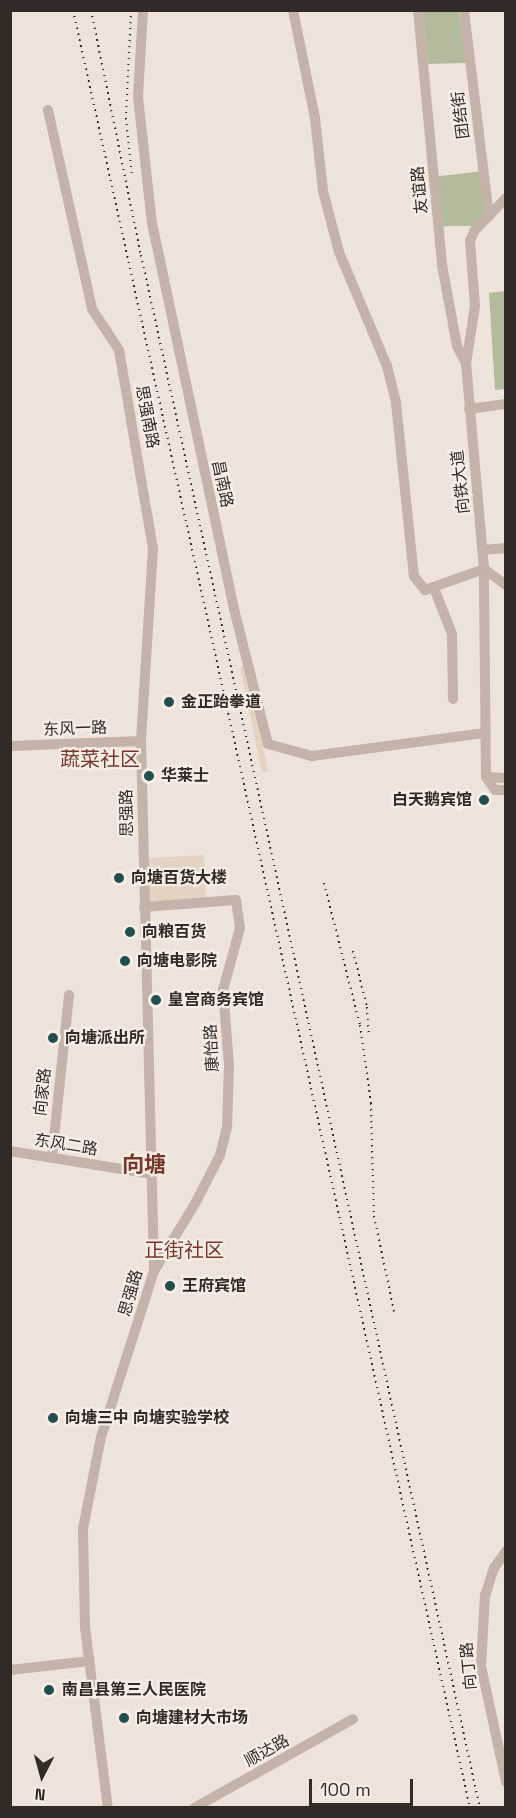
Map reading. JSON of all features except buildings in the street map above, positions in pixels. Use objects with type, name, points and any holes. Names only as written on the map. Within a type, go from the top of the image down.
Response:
[{"type":"street","name":"昌南路","points":[[143,10],[138,97],[152,223],[231,593],[268,744],[312,756],[485,733]]},
{"type":"street","points":[[292,10],[331,221],[357,301],[387,366],[396,404],[414,576],[424,590],[484,568],[506,585]]},
{"type":"street","name":"友谊路","points":[[418,10],[442,265],[457,346],[466,364]]},
{"type":"street","name":"团结街","points":[[464,10],[489,216]]},
{"type":"street","name":"思强南路","points":[[48,110],[92,309],[119,350],[152,525],[141,741]]},
{"type":"street","name":"向铁大道","points":[[486,777],[484,568],[466,364],[475,306],[470,241],[506,198]]},
{"type":"street","points":[[469,409],[506,404]]},
{"type":"street","points":[[483,550],[506,548]]},
{"type":"street","points":[[434,588],[452,634],[453,699]]},
{"type":"street","name":"东风一路","points":[[10,746],[141,741]]},
{"type":"street","name":"思强路","points":[[108,1808],[89,1661],[82,1575],[87,1498],[101,1437],[154,1271],[141,741]]},
{"type":"street","points":[[486,777],[506,778]]},
{"type":"street","points":[[486,777],[495,790],[506,790]]},
{"type":"street","name":"康怡路","points":[[144,907],[236,900],[240,928],[223,990],[229,1065],[227,1127],[220,1155],[196,1202],[154,1271]]},
{"type":"street","name":"向家路","points":[[51,1157],[69,995]]},
{"type":"street","name":"东风二路","points":[[10,1151],[152,1174]]},
{"type":"street","name":"向丁路","points":[[506,1551],[494,1568],[485,1595],[481,1666],[506,1782]]},
{"type":"street","points":[[494,1568],[506,1575]]},
{"type":"street","points":[[10,1670],[89,1661]]},
{"type":"street","name":"顺达路","points":[[194,1808],[353,1719]]},
{"type":"green space","points":[[423,11],[459,11],[466,63],[428,64]]},
{"type":"green space","points":[[483,171],[487,217],[479,226],[445,226],[435,232],[432,177]]},
{"type":"green space","points":[[505,291],[505,389],[495,390],[489,293]]},
{"type":"shaded area","points":[[247,666],[268,771],[262,773],[240,667]]},
{"type":"shaded area","points":[[204,855],[206,900],[150,903],[148,858]]},
{"type":"railway","points":[[73,10],[470,1808]]},
{"type":"railway","points":[[91,10],[141,255],[480,1808]]},
{"type":"railway","points":[[131,10],[126,118],[132,176]]},
{"type":"railway","points":[[324,883],[360,1025],[371,1103],[374,1216],[395,1316]]},
{"type":"railway","points":[[353,951],[367,1007],[369,1037]]},
{"type":"place","name":"金正跆拳道","points":[[169,702]]},
{"type":"place","name":"华莱士","points":[[149,776]]},
{"type":"place","name":"白天鹅宾馆","points":[[484,800]]},
{"type":"place","name":"向塘百货大楼","points":[[119,878]]},
{"type":"place","name":"向粮百货","points":[[130,932]]},
{"type":"place","name":"向塘电影院","points":[[125,961]]},
{"type":"place","name":"皇宫商务宾馆","points":[[156,1000]]},
{"type":"place","name":"向塘派出所","points":[[53,1038]]},
{"type":"place","name":"王府宾馆","points":[[170,1286]]},
{"type":"place","name":"向塘三中 向塘实验学校","points":[[53,1418]]},
{"type":"place","name":"南昌县第三人民医院","points":[[49,1690]]},
{"type":"place","name":"向塘建材大市场","points":[[124,1718]]},
{"type":"district","name":"蔬菜社区","points":[[100,759]]},
{"type":"district","name":"向塘","points":[[144,1165]]},
{"type":"district","name":"正街社区","points":[[184,1250]]}]
